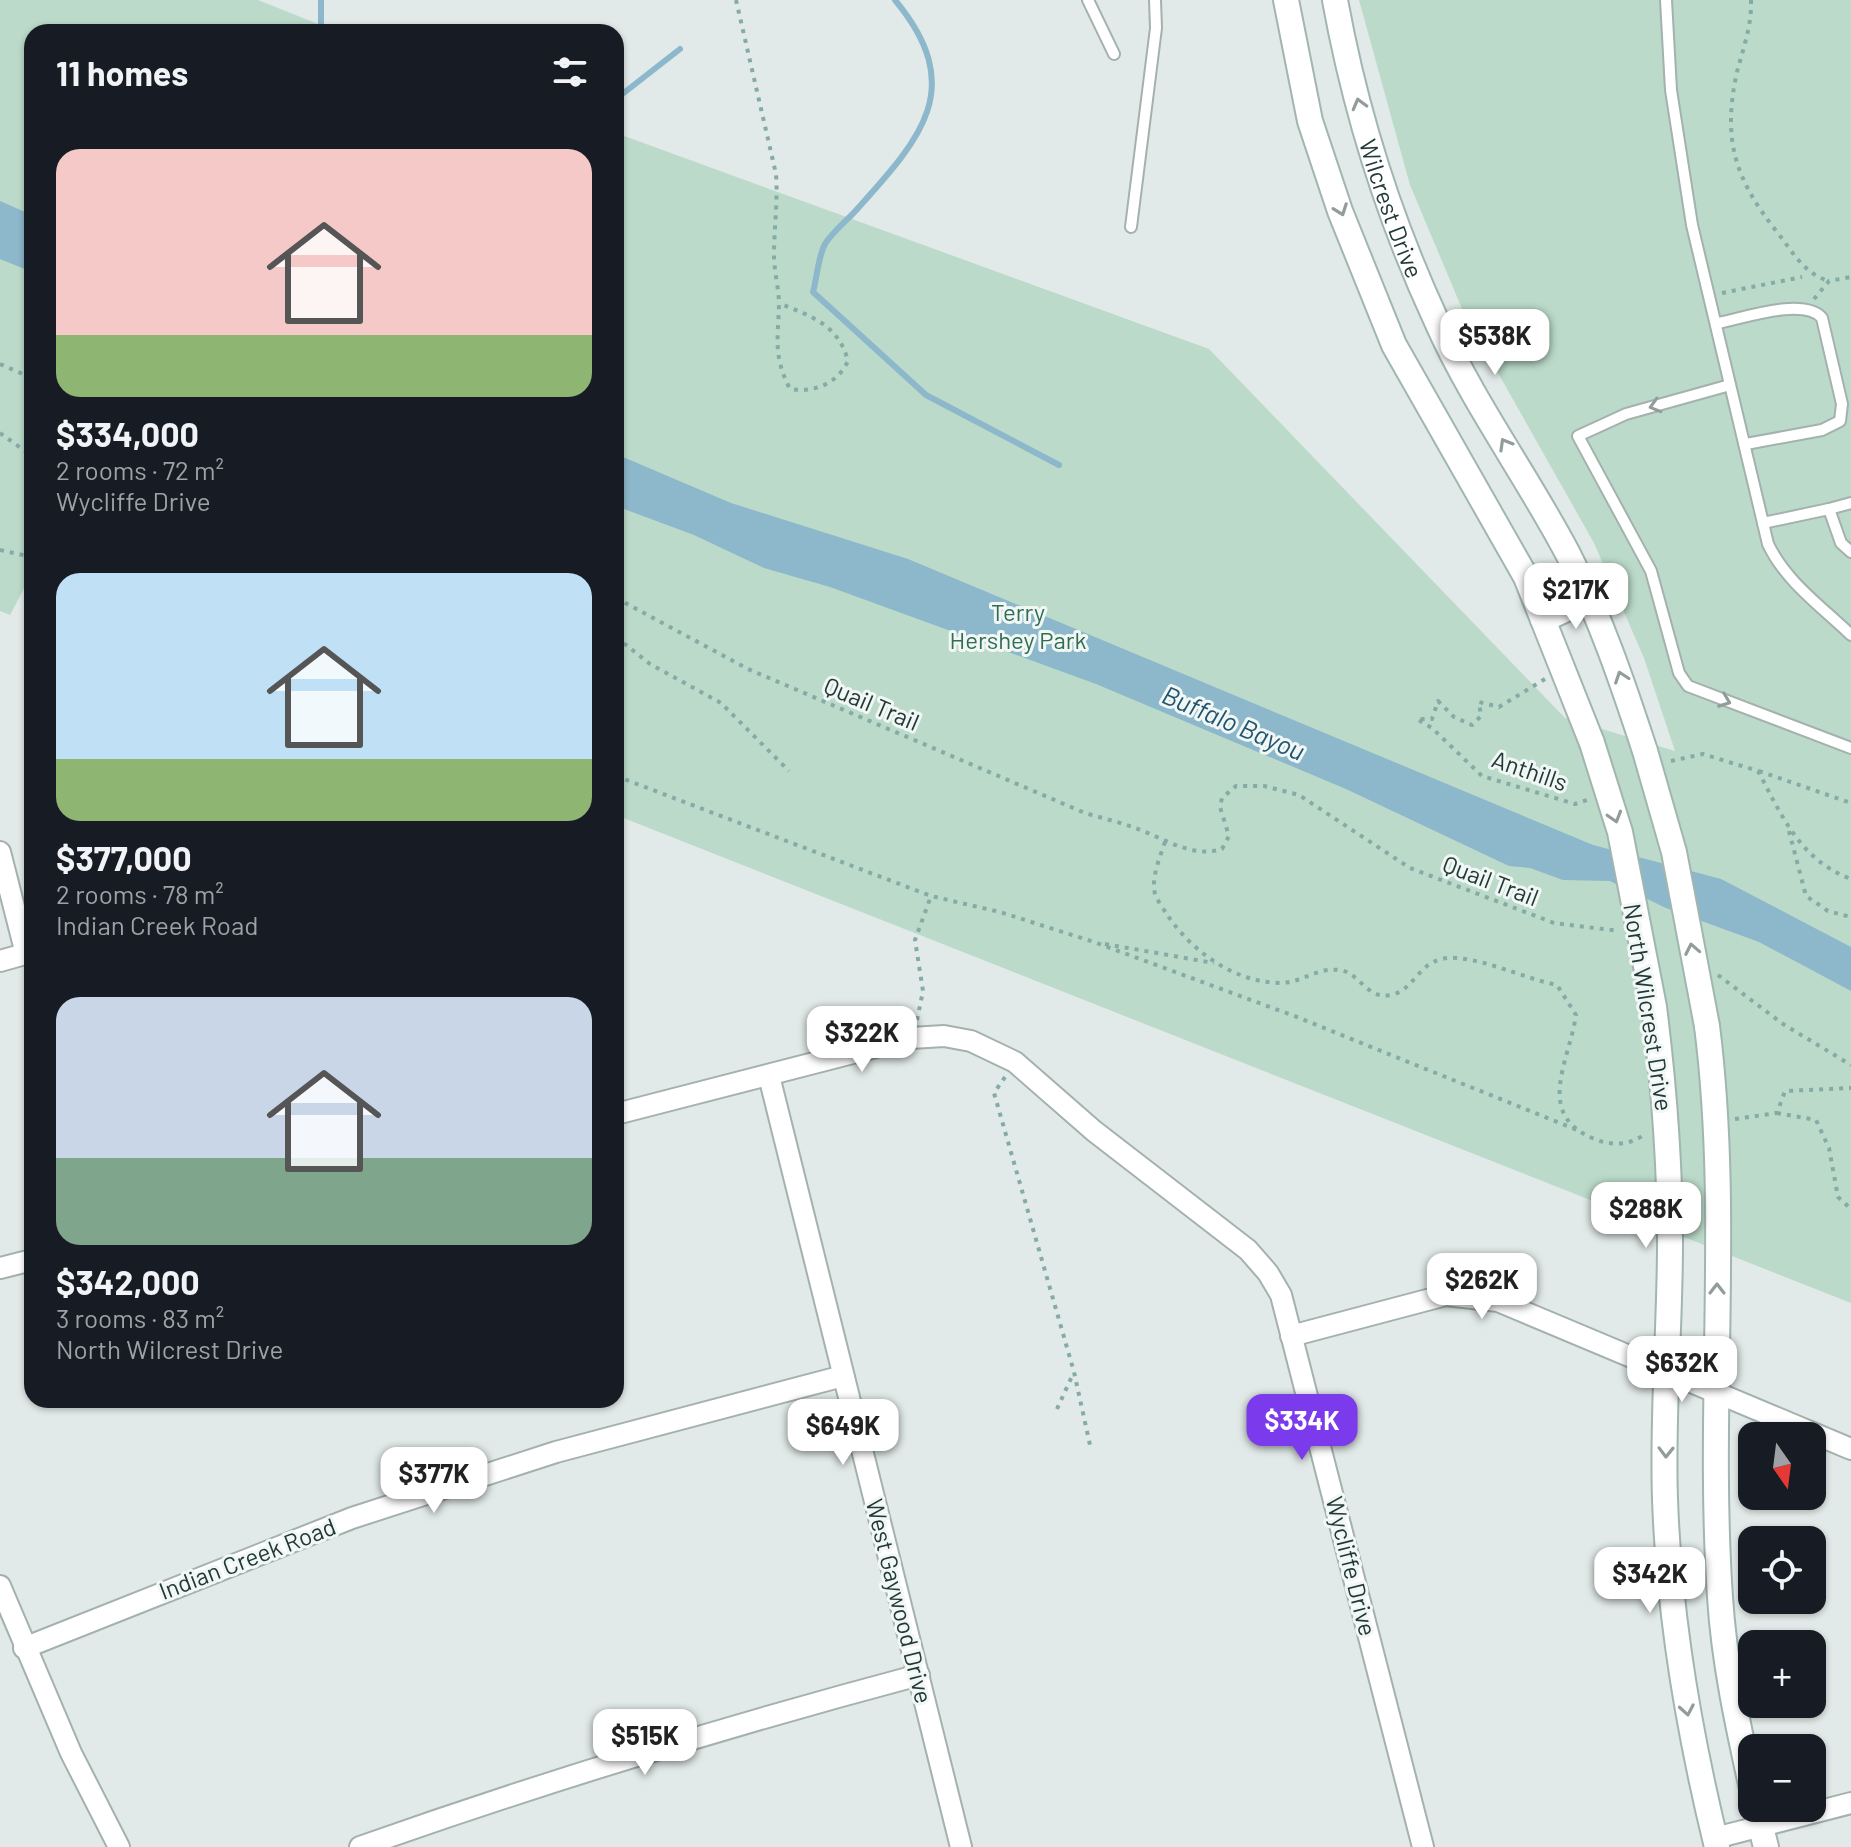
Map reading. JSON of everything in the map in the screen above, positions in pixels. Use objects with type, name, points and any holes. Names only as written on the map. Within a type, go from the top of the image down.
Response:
[{"type":"main road","name":"Wilcrest Drive","points":[[1286,0],[1310,121],[1340,211],[1394,345],[1526,577],[1592,743]]},
{"type":"main road","name":"Wilcrest Drive","points":[[1335,0],[1367,133],[1387,195],[1437,324],[1569,556],[1618,668],[1645,751]]},
{"type":"main road","points":[[1543,620],[1588,599]]},
{"type":"main road","name":"North Wilcrest Drive","points":[[1592,743],[1620,832],[1654,1007],[1667,1126],[1670,1244],[1665,1498],[1672,1598],[1686,1710],[1716,1842]]},
{"type":"main road","name":"North Wilcrest Drive","points":[[1645,751],[1674,852],[1707,1026],[1715,1123],[1720,1599],[1740,1734]]},
{"type":"street","points":[[0,852],[24,936]]},
{"type":"street","points":[[0,961],[24,954]]},
{"type":"street","name":"Wycliffe Drive","points":[[624,1112],[911,1038],[944,1036],[971,1041],[1015,1062],[1094,1131],[1248,1250],[1268,1273],[1281,1295],[1423,1847]]},
{"type":"street","name":"West Gaywood Drive","points":[[769,1076],[961,1847]]},
{"type":"street","points":[[0,1268],[24,1262]]},
{"type":"street","points":[[1291,1336],[1446,1295],[1498,1301],[1851,1449]]},
{"type":"street","name":"Indian Creek Road","points":[[24,1648],[352,1518],[556,1452],[843,1376]]},
{"type":"street","points":[[0,1586],[71,1753],[119,1847]]},
{"type":"street","points":[[360,1847],[502,1797],[787,1710],[919,1675]]},
{"type":"street","points":[[1716,1842],[1851,1803]]},
{"type":"lane","points":[[1088,0],[1114,54]]},
{"type":"lane","points":[[1131,227],[1156,28],[1155,0]]},
{"type":"lane","points":[[1666,0],[1671,90],[1692,225],[1718,323],[1763,523],[1778,564],[1851,635]]},
{"type":"lane","points":[[1718,323],[1809,308],[1822,318],[1842,404],[1840,421],[1822,430],[1746,444]]},
{"type":"lane","points":[[1730,385],[1626,414],[1578,436],[1651,571],[1679,673],[1688,686],[1851,748]]},
{"type":"lane","points":[[1763,523],[1851,503]]},
{"type":"lane","points":[[1829,509],[1841,543],[1851,552]]},
{"type":"path","points":[[736,0],[776,174],[778,201],[774,255],[779,303],[776,336],[779,367],[790,389],[817,388],[835,380],[848,361],[842,340],[807,315],[779,303]]},
{"type":"path","points":[[1751,0],[1732,101],[1731,150],[1742,178],[1767,220],[1812,276],[1829,281],[1851,277]]},
{"type":"path","points":[[1711,295],[1802,277]]},
{"type":"path","points":[[1809,308],[1829,281]]},
{"type":"path","points":[[0,364],[24,374]]},
{"type":"path","points":[[0,433],[24,450]]},
{"type":"path","points":[[0,550],[24,555]]},
{"type":"path","name":"Quail Trail","points":[[624,602],[762,675],[1085,813],[1138,828],[1165,842],[1202,851],[1222,849],[1229,836],[1220,807],[1228,790],[1236,786],[1280,790],[1315,804],[1410,868],[1554,923],[1632,935]]},
{"type":"path","points":[[624,643],[650,664],[721,703],[789,771]]},
{"type":"path","name":"Anthills","points":[[1563,670],[1499,707],[1479,702],[1481,716],[1472,725],[1454,717],[1438,701],[1432,719],[1417,719],[1432,728],[1482,776],[1575,804],[1589,800],[1600,803]]},
{"type":"path","points":[[1645,751],[1672,762],[1703,754],[1851,803]]},
{"type":"path","points":[[1672,762],[1672,770]]},
{"type":"path","points":[[1758,771],[1789,830],[1806,896],[1828,911],[1851,917]]},
{"type":"path","points":[[624,779],[931,896],[1000,912],[1094,942],[1297,1017],[1598,1140],[1617,1145],[1640,1138],[1655,1126],[1667,1126]]},
{"type":"path","points":[[1789,830],[1825,869],[1851,879]]},
{"type":"path","points":[[1165,842],[1156,868],[1154,892],[1176,928],[1216,963]]},
{"type":"path","points":[[911,1038],[923,991],[915,940],[931,896]]},
{"type":"path","points":[[1094,942],[1216,963],[1253,979],[1279,983],[1300,981],[1323,971],[1340,969],[1353,974],[1368,991],[1388,996],[1404,990],[1427,963],[1454,957],[1557,985],[1576,1015],[1569,1054],[1559,1079],[1558,1101],[1577,1130]]},
{"type":"path","points":[[1713,972],[1783,1024],[1851,1065]]},
{"type":"path","points":[[1015,1062],[994,1093],[1074,1372],[1090,1445]]},
{"type":"path","points":[[1777,1113],[1785,1091],[1851,1088]]},
{"type":"path","points":[[1715,1123],[1777,1113],[1816,1120],[1829,1148],[1838,1197],[1851,1209]]},
{"type":"path","points":[[1057,1409],[1074,1372]]},
{"type":"green space","points":[[0,0],[258,0],[318,24],[24,24],[24,589],[10,615],[0,611]]},
{"type":"green space","name":"Terry Hershey Park","points":[[1359,0],[1851,0],[1851,1303],[624,818],[624,136],[1209,349],[1565,718],[1675,751],[1644,658],[1594,543],[1463,311],[1410,185]]},
{"type":"water","points":[[0,201],[24,212],[24,269],[0,259]]},
{"type":"water","name":"Buffalo Bayou","points":[[624,457],[731,503],[908,559],[1593,845],[1721,879],[1851,947],[1851,991],[1759,942],[1666,908],[1610,881],[1563,880],[1530,868],[1509,866],[1346,789],[1096,684],[830,587],[764,568],[694,535],[624,509]]},
{"type":"waterway","points":[[321,0],[321,24]]},
{"type":"waterway","points":[[895,0],[917,31],[929,59],[932,85],[928,110],[917,134],[882,182],[825,244],[813,292],[926,395],[1059,465]]},
{"type":"waterway","points":[[624,93],[680,49]]}]
